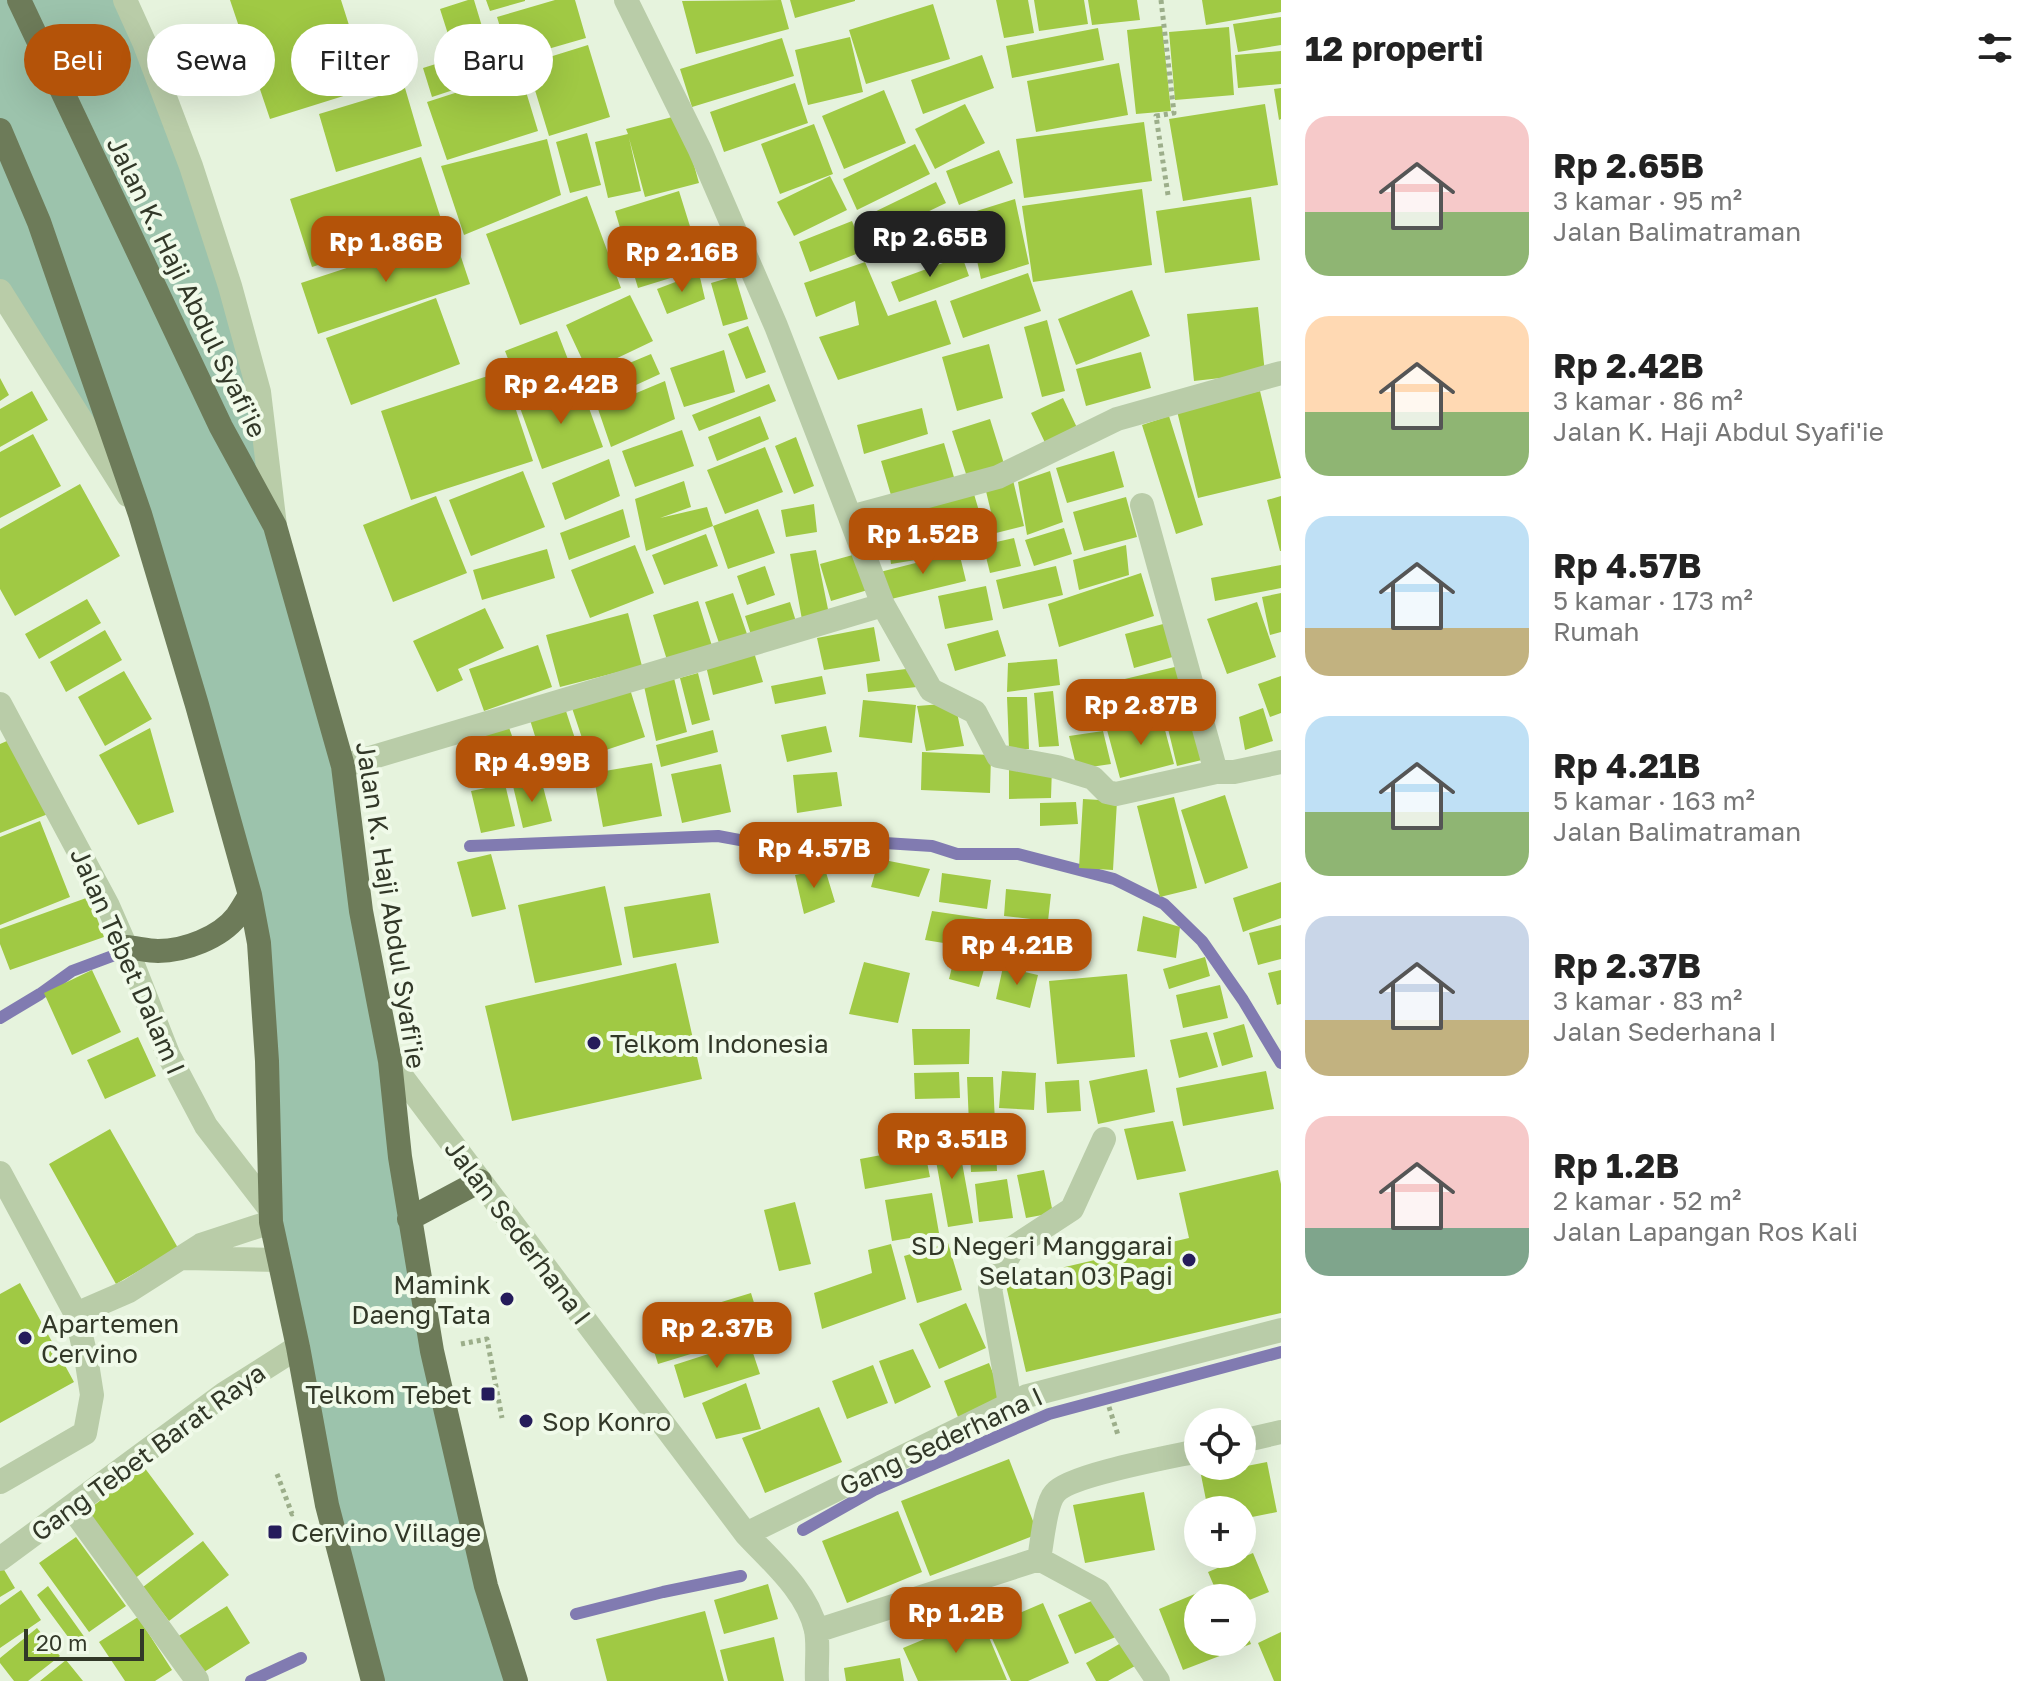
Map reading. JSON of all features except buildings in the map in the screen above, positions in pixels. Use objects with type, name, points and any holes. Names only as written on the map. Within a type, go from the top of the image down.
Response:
[{"type":"main road","name":"Jalan K. Haji Abdul Syafi'ie","points":[[19,0],[221,427],[275,526],[343,766],[361,911],[390,1061],[400,1157],[432,1351],[486,1586],[515,1678]]},
{"type":"main road","points":[[0,130],[39,222],[140,514],[250,895],[259,943],[267,1061],[270,1216],[327,1505],[373,1681]]},
{"type":"main road","points":[[126,947],[156,951],[198,942],[219,932],[235,918],[250,895]]},
{"type":"main road","points":[[409,1219],[480,1181]]},
{"type":"street","points":[[125,0],[191,166],[230,286],[259,392],[275,526]]},
{"type":"street","points":[[626,0],[712,180],[776,326],[883,605],[931,690],[975,712],[998,756],[1057,767],[1093,778],[1102,789],[1116,794],[1216,772],[1234,772],[1281,762]]},
{"type":"street","points":[[0,291],[140,514]]},
{"type":"street","points":[[850,517],[998,477],[1117,419],[1281,373]]},
{"type":"street","points":[[1142,505],[1216,772]]},
{"type":"street","points":[[343,766],[883,605]]},
{"type":"street","name":"Jalan Tebet Dalam I","points":[[0,704],[108,906],[168,1054],[206,1126],[270,1216]]},
{"type":"street","name":"Jalan Sederhana I","points":[[390,1061],[753,1541],[785,1575],[805,1605],[816,1631],[817,1681]]},
{"type":"street","points":[[1010,1404],[990,1288],[1014,1247],[1072,1209],[1104,1139]]},
{"type":"street","points":[[0,1173],[76,1314],[92,1395],[85,1433],[0,1482]]},
{"type":"street","points":[[76,1314],[129,1291],[201,1245],[270,1216]]},
{"type":"street","points":[[181,1258],[279,1260]]},
{"type":"street","name":"Gang Sederhana I","points":[[753,1541],[1027,1396],[1281,1330]]},
{"type":"street","name":"Gang Tebet Barat Raya","points":[[0,1559],[224,1394],[298,1347]]},
{"type":"street","points":[[1256,1438],[1281,1432]]},
{"type":"street","points":[[1039,1559],[1047,1513],[1055,1492],[1079,1478],[1184,1454]]},
{"type":"street","points":[[72,1508],[197,1680]]},
{"type":"street","points":[[816,1631],[1039,1559],[1098,1591],[1158,1681]]},
{"type":"path","points":[[1161,0],[1174,113],[1156,116],[1168,195]]},
{"type":"path","points":[[487,1339],[502,1418]]},
{"type":"path","points":[[1109,1405],[1117,1435]]},
{"type":"path","points":[[277,1474],[292,1514]]},
{"type":"green space","points":[[0,0],[125,0],[147,60],[147,96],[160,96],[230,285],[275,526],[343,766],[400,1157],[517,1681],[373,1681],[271,1222],[259,943],[140,514],[0,291]]},
{"type":"waterway","points":[[470,846],[718,836],[783,848],[869,842],[932,846],[957,854],[1018,854],[1114,879],[1164,904],[1202,941],[1281,1063]]},
{"type":"waterway","points":[[0,1018],[72,971],[123,952]]},
{"type":"waterway","points":[[803,1530],[874,1490],[1049,1414],[1281,1352]]},
{"type":"waterway","points":[[576,1614],[741,1576]]},
{"type":"waterway","points":[[251,1681],[301,1658]]},
{"type":"place","name":"Telkom Indonesia","points":[[594,1043]]},
{"type":"place","name":"SD Negeri Manggarai Selatan 03 Pagi","points":[[1189,1260]]},
{"type":"place","name":"Mamink Daeng Tata","points":[[507,1299]]},
{"type":"place","name":"Apartemen Cervino","points":[[25,1338]]},
{"type":"place","name":"Telkom Tebet","points":[[488,1394]]},
{"type":"place","name":"Sop Konro","points":[[526,1421]]},
{"type":"place","name":"Cervino Village","points":[[275,1532]]}]
